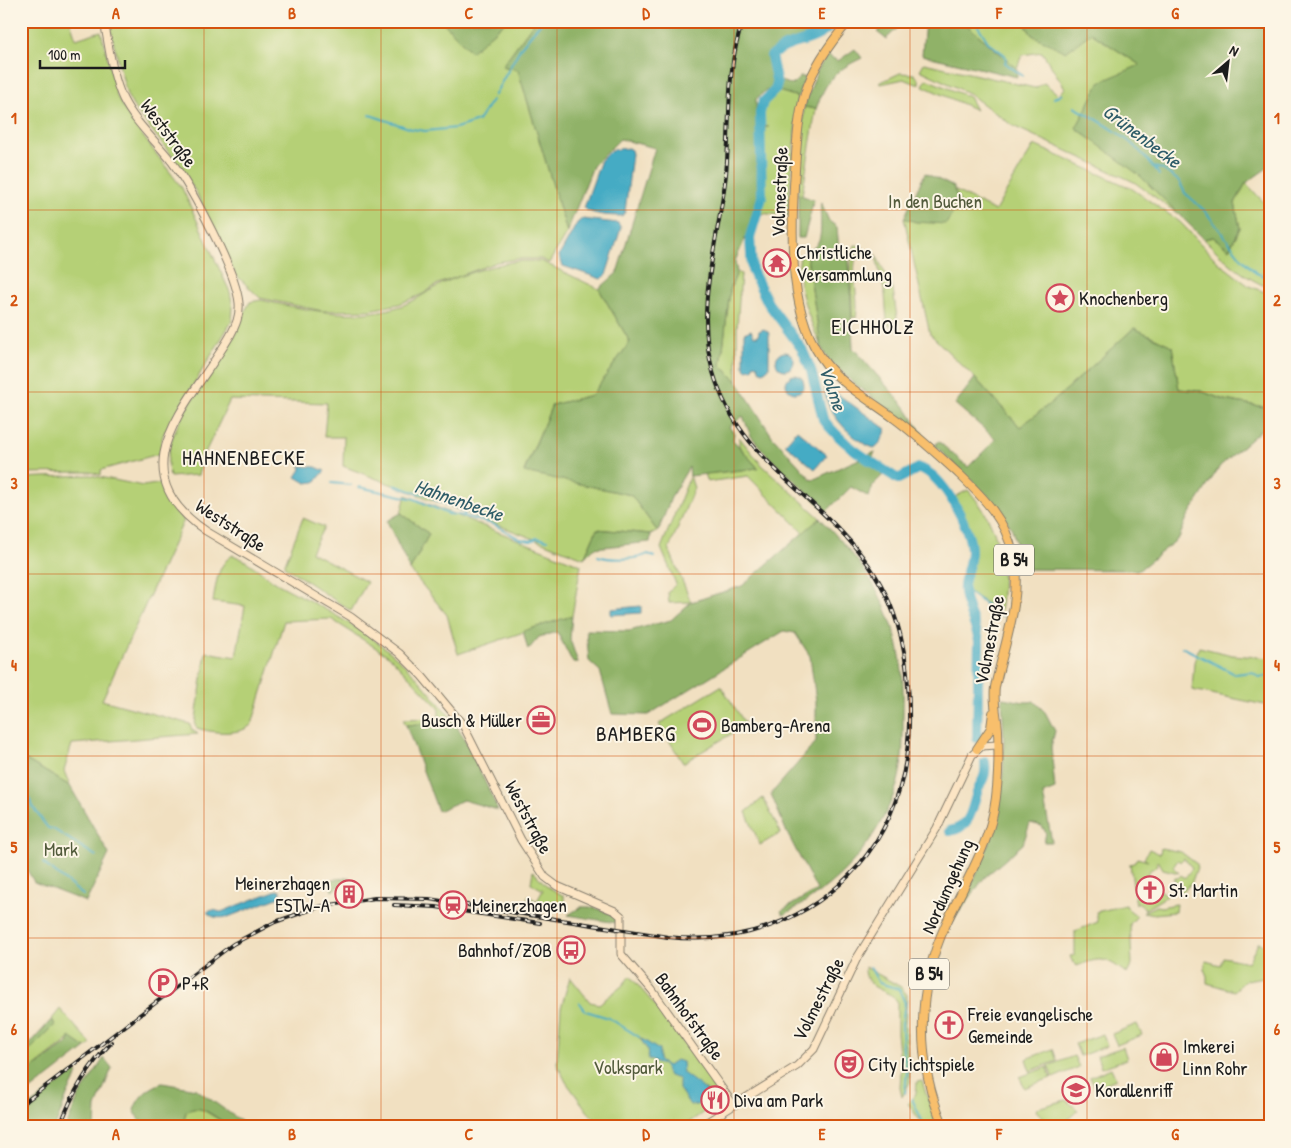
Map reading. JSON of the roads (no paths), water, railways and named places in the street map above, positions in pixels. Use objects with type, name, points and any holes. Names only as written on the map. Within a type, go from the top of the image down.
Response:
[{"type":"main road","name":"Weststraße","points":[[104,21],[122,97],[134,117],[172,162],[196,198],[229,272],[239,301],[237,323],[179,416],[167,439],[163,467],[168,492],[172,501],[182,514],[206,531],[376,634],[417,670],[463,726],[521,840],[545,877],[556,886],[615,910],[621,916],[620,949]]},
{"type":"main road","name":"Volmestraße","points":[[849,21],[815,66],[804,93],[800,113],[793,216],[795,280],[802,311],[819,353],[834,373],[933,450],[997,514],[1008,536],[1016,572],[1015,601],[994,698],[997,746]]},
{"type":"main road","points":[[977,749],[991,728],[994,698]]},
{"type":"main road","points":[[977,749],[982,746],[997,746]]},
{"type":"main road","name":"Nordumgehung","points":[[944,1127],[929,1080],[922,1044],[924,998],[937,946],[989,830],[998,778],[997,746]]},
{"type":"main road","name":"Volmestraße","points":[[699,1127],[733,1104],[797,1066],[817,1044],[857,958],[936,828],[977,749]]},
{"type":"main road","name":"Bahnhofstraße","points":[[620,949],[624,959],[652,990],[694,1046],[733,1104]]},
{"type":"water","points":[[628,148],[632,154],[625,212],[622,216],[612,216],[596,214],[584,208],[601,160],[611,150]]},
{"type":"water","points":[[582,219],[618,223],[621,228],[606,275],[601,279],[563,266],[559,256],[577,223]]},
{"type":"water","points":[[764,329],[769,333],[769,368],[763,372],[759,370],[758,365],[754,364],[753,369],[746,370],[744,366],[744,333],[751,330],[754,336],[758,336],[759,331]]},
{"type":"water","points":[[785,352],[791,355],[794,361],[791,367],[785,370],[779,367],[776,361],[779,355]]},
{"type":"water","points":[[795,375],[801,378],[804,384],[801,390],[795,393],[789,390],[786,384],[789,378]]},
{"type":"water","points":[[825,385],[886,429],[882,440],[876,447],[865,444],[856,438],[840,422],[828,404]]},
{"type":"water","points":[[797,430],[827,455],[815,469],[785,444]]},
{"type":"water","points":[[300,466],[316,467],[325,471],[315,482],[306,483],[296,477],[301,469]]},
{"type":"water","points":[[641,606],[641,613],[611,615],[611,609]]},
{"type":"water","points":[[277,890],[281,891],[280,897],[228,917],[214,917],[207,912],[213,910],[221,912]]},
{"type":"water","points":[[639,1037],[659,1050],[659,1061],[668,1066],[676,1060],[682,1062],[683,1073],[707,1091],[706,1097],[697,1105],[690,1105],[679,1089],[679,1079],[669,1076],[663,1065],[648,1059],[647,1049]]},
{"type":"waterway","points":[[494,96],[521,47],[542,21]]},
{"type":"waterway","points":[[814,21],[824,26],[834,23]]},
{"type":"waterway","name":"Volme","points":[[836,21],[819,34],[786,46],[771,56],[777,84],[775,90],[763,102],[760,113],[762,197],[750,237],[752,270],[768,303],[802,349],[811,370],[823,419],[839,437],[898,479],[919,468],[928,472],[946,491],[961,516],[970,541],[971,551],[964,583],[964,592],[979,641],[977,738]]},
{"type":"waterway","name":"Grünenbecke","points":[[975,21],[988,42],[1005,55],[1005,63],[1023,76]]},
{"type":"waterway","name":"Grünenbecke","points":[[1054,98],[1062,94]]},
{"type":"waterway","points":[[370,115],[412,129],[425,131],[456,128],[478,121],[492,100]]},
{"type":"waterway","name":"Grünenbecke","points":[[1074,107],[1117,132],[1128,140],[1153,167],[1162,169],[1179,181],[1185,193],[1205,211],[1242,259],[1256,273],[1270,278]]},
{"type":"waterway","name":"Grünenbecke","points":[[1155,168],[1159,175]]},
{"type":"waterway","name":"Hahnenbecke","points":[[332,483],[351,485]]},
{"type":"waterway","points":[[394,485],[417,493],[429,494],[435,500],[462,510],[465,516]]},
{"type":"waterway","name":"Hahnenbecke","points":[[359,487],[415,499],[448,514],[493,524],[520,539],[531,541],[537,538],[548,540]]},
{"type":"waterway","name":"Hahnenbecke","points":[[598,556],[624,559],[648,554],[654,557]]},
{"type":"waterway","points":[[964,589],[1002,616]]},
{"type":"waterway","points":[[1182,647],[1235,674],[1252,672],[1259,677],[1270,676]]},
{"type":"waterway","name":"Volme","points":[[950,831],[962,826],[969,818],[984,776],[985,762]]},
{"type":"waterway","points":[[21,775],[31,803],[48,828],[53,829],[96,856]]},
{"type":"waterway","points":[[43,863],[83,895]]},
{"type":"waterway","name":"Volme","points":[[870,967],[879,983],[899,989],[905,1003],[902,1024],[903,1051],[907,1071],[905,1093]]},
{"type":"waterway","points":[[580,1003],[586,1011],[609,1018],[639,1037]]},
{"type":"waterway","name":"Volme","points":[[912,1099],[925,1127]]},
{"type":"railway","points":[[21,1105],[233,944],[275,922],[318,907],[375,898],[429,899],[668,937],[695,939],[721,937],[747,933],[772,925],[796,915],[818,901],[839,885],[858,866],[881,834],[902,781],[908,743],[908,678],[905,657],[894,615],[886,595],[862,556],[842,533],[778,472],[740,428],[725,402],[713,372],[708,347],[707,298],[726,174],[733,59],[743,21]]},
{"type":"railway","points":[[394,905],[436,907],[540,923]]},
{"type":"railway","points":[[60,1127],[69,1104],[81,1082],[95,1061],[112,1042]]},
{"type":"place","name":"Christliche Versammlung","points":[[777,263]]},
{"type":"place","name":"Knochenberg","points":[[1060,298]]},
{"type":"place","name":"Busch & Müller","points":[[541,720]]},
{"type":"place","name":"Bamberg-Arena","points":[[702,725]]},
{"type":"place","name":"St. Martin","points":[[1150,890]]},
{"type":"place","name":"Meinerzhagen ESTW-A","points":[[349,894]]},
{"type":"place","name":"Meinerzhagen","points":[[453,905]]},
{"type":"place","name":"Bahnhof/ZOB","points":[[571,950]]},
{"type":"place","name":"P+R","points":[[163,983]]},
{"type":"place","name":"Freie evangelische Gemeinde","points":[[949,1025]]},
{"type":"place","name":"Imkerei Linn Rohr","points":[[1164,1057]]},
{"type":"place","name":"City Lichtspiele","points":[[849,1064]]},
{"type":"place","name":"Korallenriff","points":[[1076,1090]]},
{"type":"place","name":"Diva am Park","points":[[715,1100]]},
{"type":"district","name":"EICHHOLZ","points":[[873,327]]},
{"type":"district","name":"HAHNENBECKE","points":[[244,458]]},
{"type":"district","name":"BAMBERG","points":[[636,734]]},
{"type":"park label","name":"In den Buchen","points":[[935,201]]},
{"type":"park label","name":"Mark","points":[[61,849]]},
{"type":"park label","name":"Volkspark","points":[[628,1067]]}]
